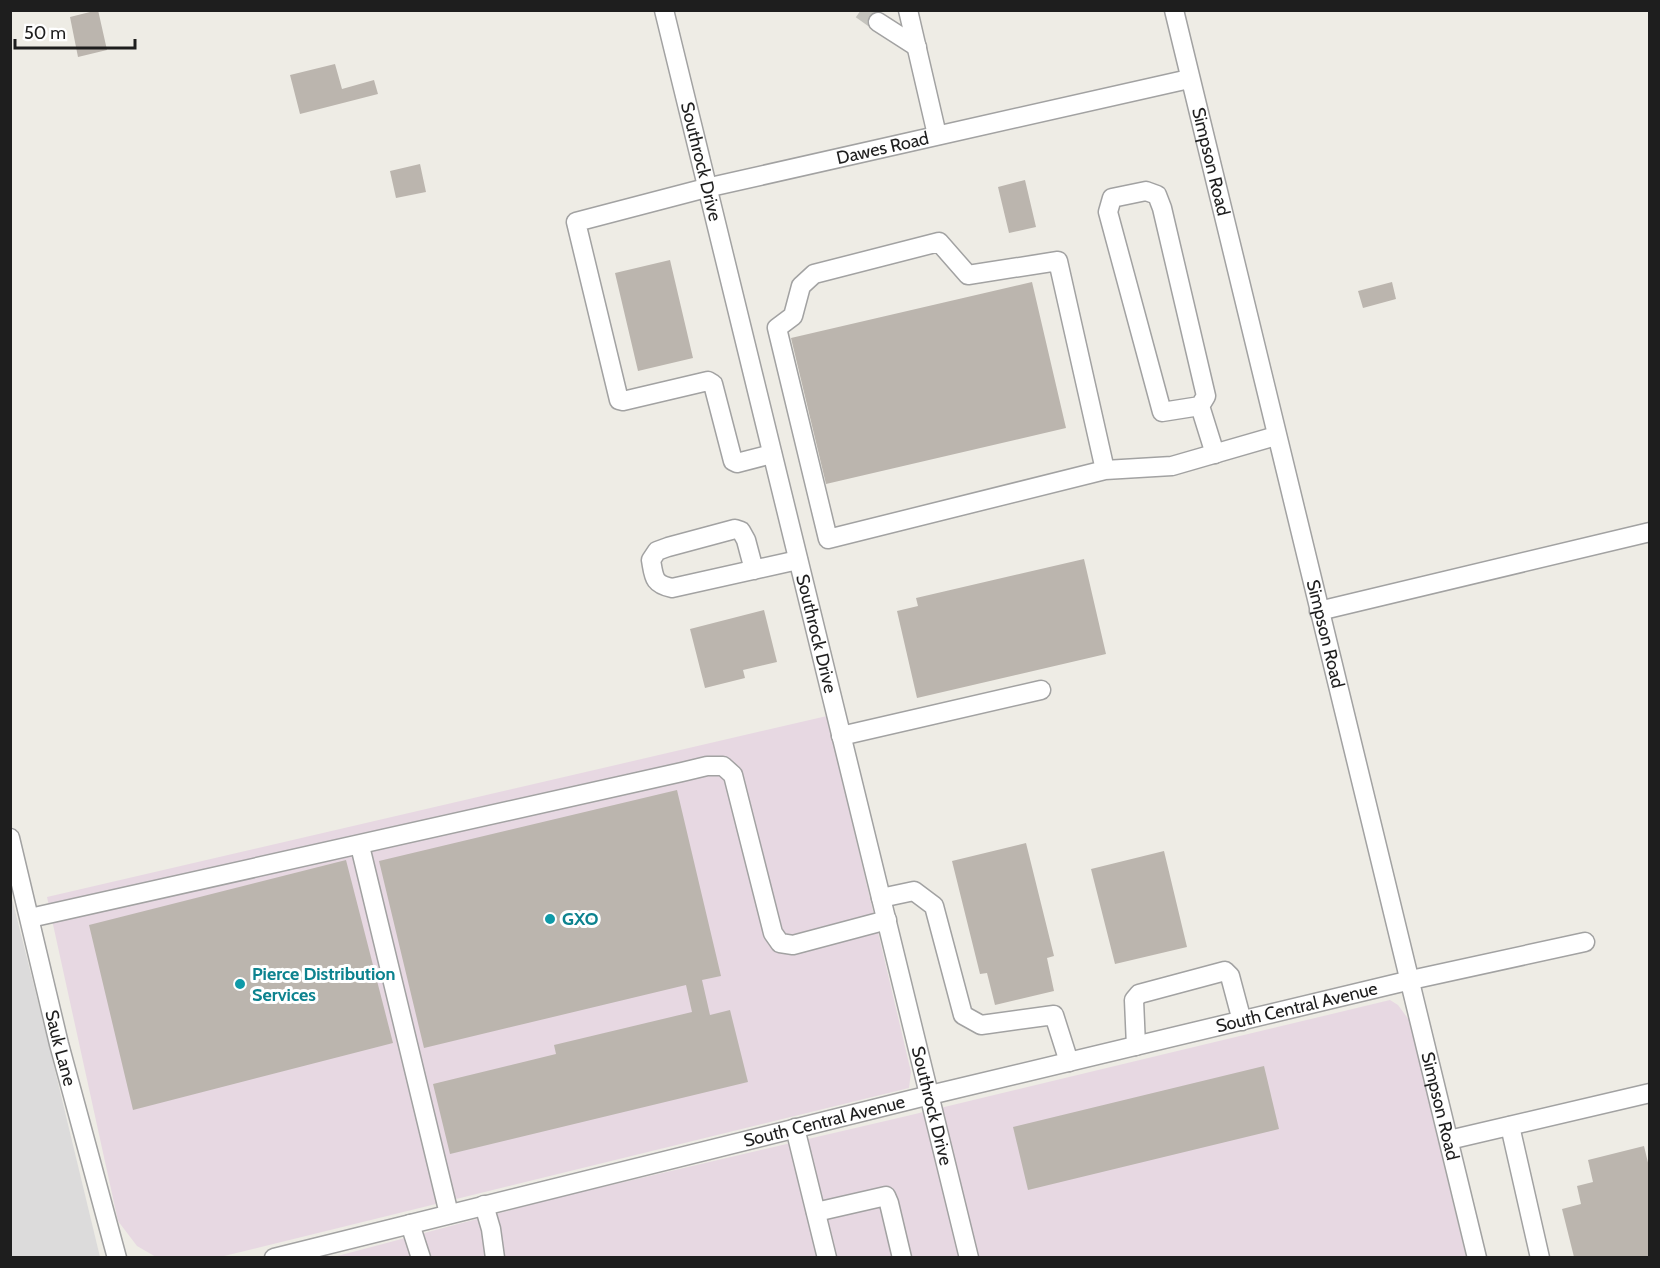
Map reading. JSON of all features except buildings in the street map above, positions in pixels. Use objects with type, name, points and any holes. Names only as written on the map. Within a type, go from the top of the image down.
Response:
[{"type":"street","name":"Southrock Drive","points":[[664,10],[969,1257]]},
{"type":"street","name":"Simpson Road","points":[[1174,10],[1477,1257]]},
{"type":"street","points":[[904,13],[917,46],[937,135]]},
{"type":"street","points":[[878,22],[917,46]]},
{"type":"street","name":"Dawes Road","points":[[772,454],[737,463],[733,461],[713,384],[708,381],[623,401],[619,400],[576,222],[706,188],[1189,79]]},
{"type":"street","points":[[1200,406],[1162,412],[1108,212],[1112,198],[1146,191],[1157,195],[1206,396],[1200,406],[1215,454]]},
{"type":"street","points":[[1105,470],[1058,261],[968,275],[939,242],[814,274],[801,286],[793,316],[777,328],[828,539],[1105,470],[1172,466],[1276,436]]},
{"type":"street","points":[[754,570],[746,540],[741,531],[735,529],[668,546],[657,551],[651,560],[654,579],[662,586],[672,588],[754,570],[798,560]]},
{"type":"street","points":[[1319,611],[1650,532]]},
{"type":"street","points":[[841,736],[1041,690]]},
{"type":"street","points":[[30,918],[360,846],[707,766],[723,766],[733,776],[773,933],[780,944],[793,945],[887,920]]},
{"type":"street","name":"Sauk Lane","points":[[10,838],[59,1044],[117,1257]]},
{"type":"street","points":[[360,846],[450,1214]]},
{"type":"street","points":[[881,898],[914,891],[934,906],[963,1015],[981,1025],[1054,1015],[1070,1062]]},
{"type":"street","name":"South Central Avenue","points":[[274,1257],[930,1095],[1411,980],[1585,942]]},
{"type":"street","points":[[1136,1046],[1134,1000],[1139,994],[1225,971],[1230,976],[1242,1021]]},
{"type":"street","points":[[1449,1140],[1650,1093]]},
{"type":"street","points":[[1510,1126],[1540,1257]]},
{"type":"street","points":[[795,1128],[827,1257]]},
{"type":"street","points":[[816,1212],[886,1196],[890,1203],[902,1257]]},
{"type":"street","points":[[484,1205],[495,1257]]},
{"type":"street","points":[[410,1224],[421,1257]]},
{"type":"shaded area","points":[[827,716],[911,1072],[909,1088],[220,1257],[156,1257],[137,1246],[118,1221],[47,897]]},
{"type":"shaded area","points":[[10,891],[46,1033],[100,1257],[11,1257]]},
{"type":"shaded area","points":[[1390,1000],[1398,1005],[1409,1020],[1466,1257],[330,1258],[564,1196]]},
{"type":"tunnel","points":[[861,10],[878,22]]},
{"type":"place","name":"GXO","points":[[550,919]]},
{"type":"place","name":"Pierce Distribution Services","points":[[240,984]]}]
